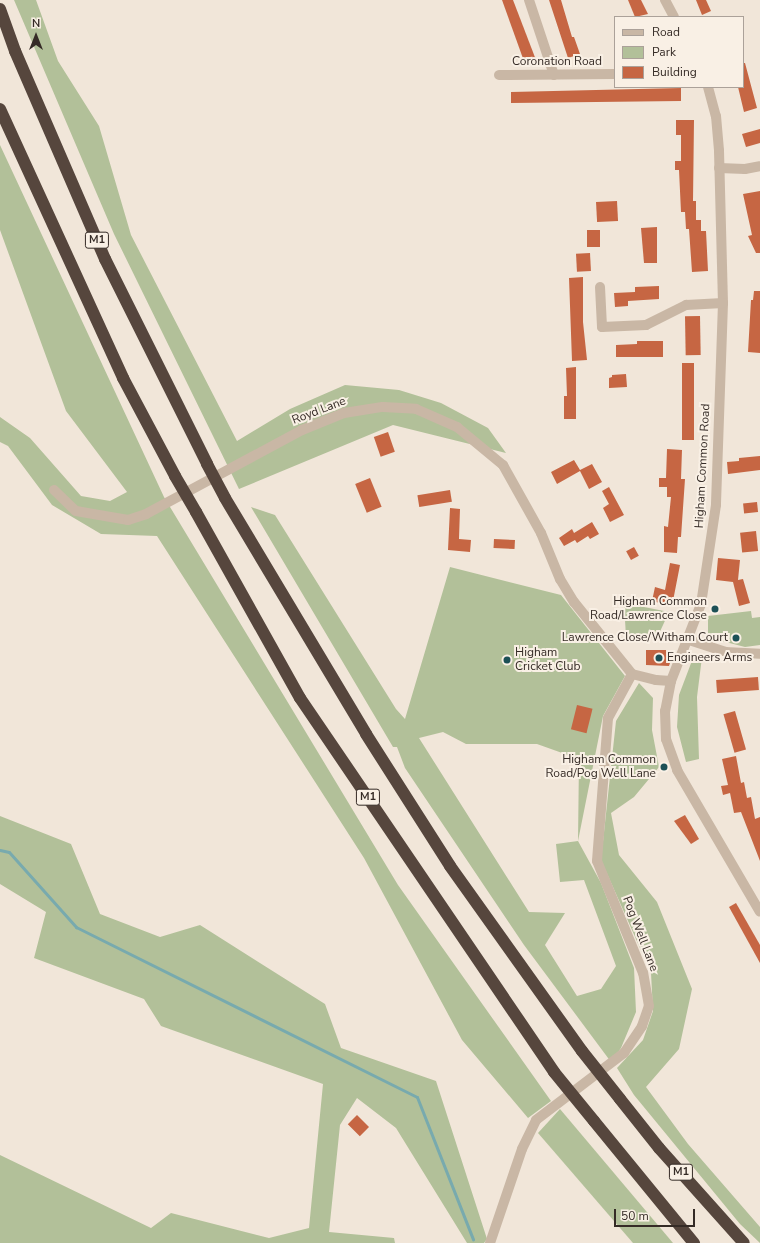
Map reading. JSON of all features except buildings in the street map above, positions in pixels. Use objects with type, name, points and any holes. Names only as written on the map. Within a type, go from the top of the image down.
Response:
[{"type":"highway","name":"M1","points":[[0,9],[15,51],[105,259],[207,464],[225,498],[366,734],[450,866],[582,1051],[659,1148],[744,1243]]},
{"type":"highway","name":"M1","points":[[0,109],[123,378],[175,476],[300,698],[554,1072],[694,1243]]},
{"type":"street","points":[[529,0],[554,74]]},
{"type":"street","points":[[665,0],[673,16]]},
{"type":"street","name":"Coronation Road","points":[[499,75],[614,74]]},
{"type":"street","name":"Higham Common Road","points":[[708,88],[716,116],[723,303],[716,505],[701,604],[689,640],[671,681],[665,711],[666,739],[677,770],[760,912]]},
{"type":"street","points":[[719,168],[745,169],[760,166]]},
{"type":"street","points":[[600,287],[602,326],[646,325],[686,305],[723,303]]},
{"type":"street","name":"Royd Lane","points":[[54,490],[76,511],[128,520],[146,514],[302,430],[344,413],[383,407],[416,410],[457,427],[503,465],[541,533],[560,579],[574,602],[632,674]]},
{"type":"street","points":[[689,640],[725,652],[760,654]]},
{"type":"street","points":[[632,674],[656,680],[671,681]]},
{"type":"street","name":"Pog Well Lane","points":[[490,1243],[522,1149],[536,1120],[624,1052],[642,1026],[649,1006],[644,973],[597,861],[608,718],[632,674]]},
{"type":"green space","points":[[14,0],[36,0],[58,61],[99,126],[131,235],[237,441],[290,409],[345,385],[399,390],[441,403],[488,428],[506,453],[393,425],[239,489],[114,234]]},
{"type":"green space","points":[[0,145],[164,497],[398,885],[551,1101],[528,1118],[462,1040],[364,858],[157,536],[101,534],[52,505],[8,446],[0,442],[0,417],[30,438],[81,496],[110,501],[127,492],[66,411],[0,230]]},
{"type":"green space","points":[[251,507],[275,515],[396,709],[405,719],[450,567],[561,595],[625,676],[603,716],[578,841],[601,883],[634,968],[636,1012],[621,1048],[611,1062],[524,945],[405,768],[397,747],[393,747]],"holes":[[[443,732],[466,744],[537,744],[579,759],[578,841],[556,844],[560,882],[584,880],[616,966],[601,989],[577,996],[545,945],[565,913],[529,912],[419,738]]]},
{"type":"green space","points":[[624,603],[669,612],[657,638],[626,637]]},
{"type":"green space","points":[[751,611],[752,618],[760,617],[760,645],[745,647],[714,639],[708,633],[708,616]]},
{"type":"green space","points":[[702,657],[697,697],[699,759],[686,762],[677,727],[679,695],[693,658]]},
{"type":"green space","points":[[639,683],[653,698],[652,730],[659,767],[634,797],[611,813],[619,855],[657,902],[692,989],[679,1049],[646,1087],[688,1144],[760,1227],[760,1243],[740,1224],[634,1095],[617,1068],[643,1040],[653,1011],[651,973],[601,860],[616,721]]},
{"type":"green space","points":[[0,816],[71,844],[100,914],[160,937],[200,925],[325,1004],[341,1048],[436,1081],[487,1239],[484,1243],[467,1243],[396,1128],[357,1098],[340,1125],[329,1232],[394,1238],[395,1243],[0,1243],[0,1155],[151,1228],[171,1213],[269,1238],[309,1228],[323,1084],[161,1026],[144,999],[34,958],[46,912],[0,884]]},
{"type":"green space","points":[[560,1109],[673,1243],[633,1243],[538,1133]]},
{"type":"waterway","points":[[0,850],[9,852],[76,927],[417,1097],[473,1239]]},
{"type":"place","name":"Higham Common Road/Lawrence Close","points":[[715,609]]},
{"type":"place","name":"Lawrence Close/Witham Court","points":[[736,638]]},
{"type":"place","name":"Engineers Arms","points":[[659,658]]},
{"type":"place","name":"Higham Cricket Club","points":[[507,660]]},
{"type":"place","name":"Higham Common Road/Pog Well Lane","points":[[664,767]]}]
